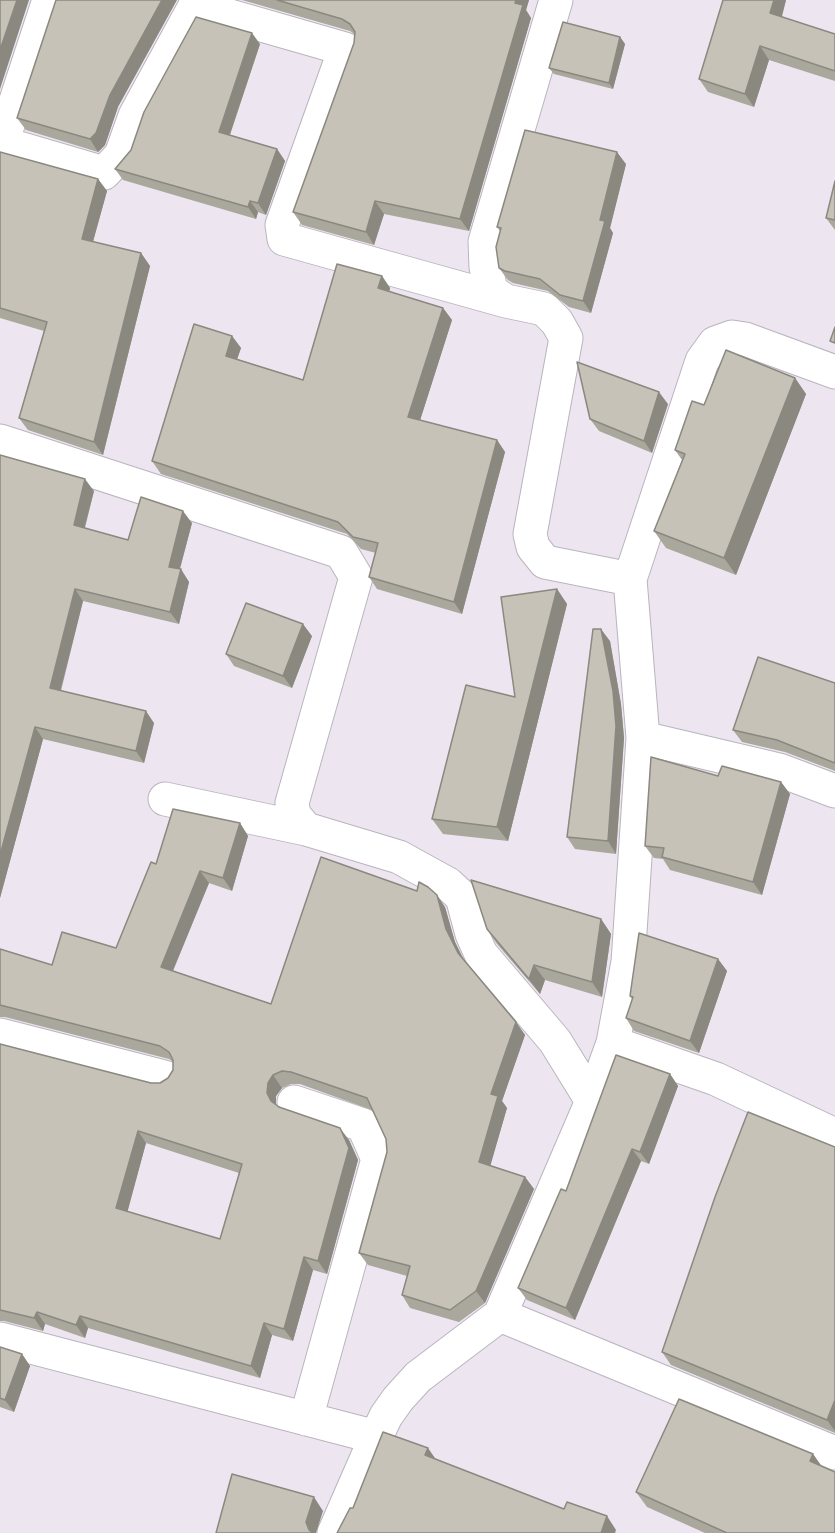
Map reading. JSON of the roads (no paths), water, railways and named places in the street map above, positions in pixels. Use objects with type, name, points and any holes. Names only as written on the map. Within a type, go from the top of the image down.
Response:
[{"type":"street","points":[[49,0],[1,146],[104,173],[121,155],[135,116],[195,6],[345,49],[282,225],[284,239],[506,301],[544,309],[557,322],[566,338],[530,534],[533,547],[545,562],[630,579]]},
{"type":"street","points":[[506,301],[491,291],[485,243],[556,0]]},
{"type":"street","points":[[334,1533],[376,1437],[392,1408],[418,1377],[500,1315],[592,1101],[613,1043],[628,962],[643,738],[630,579],[702,361],[715,343],[732,337],[833,366]]},
{"type":"street","points":[[0,441],[342,552],[356,577],[292,803],[294,815],[306,829]]},
{"type":"street","points":[[643,738],[779,770],[835,791]]},
{"type":"street","points":[[165,799],[306,829],[399,857],[448,884],[462,897],[472,934],[481,954],[555,1041],[592,1101]]},
{"type":"street","points":[[0,1035],[164,1077]]},
{"type":"street","points":[[613,1043],[716,1079],[835,1135]]},
{"type":"street","points":[[294,1102],[363,1125],[378,1160],[306,1419]]},
{"type":"street","points":[[500,1315],[835,1454]]},
{"type":"street","points":[[0,1340],[376,1437]]}]
